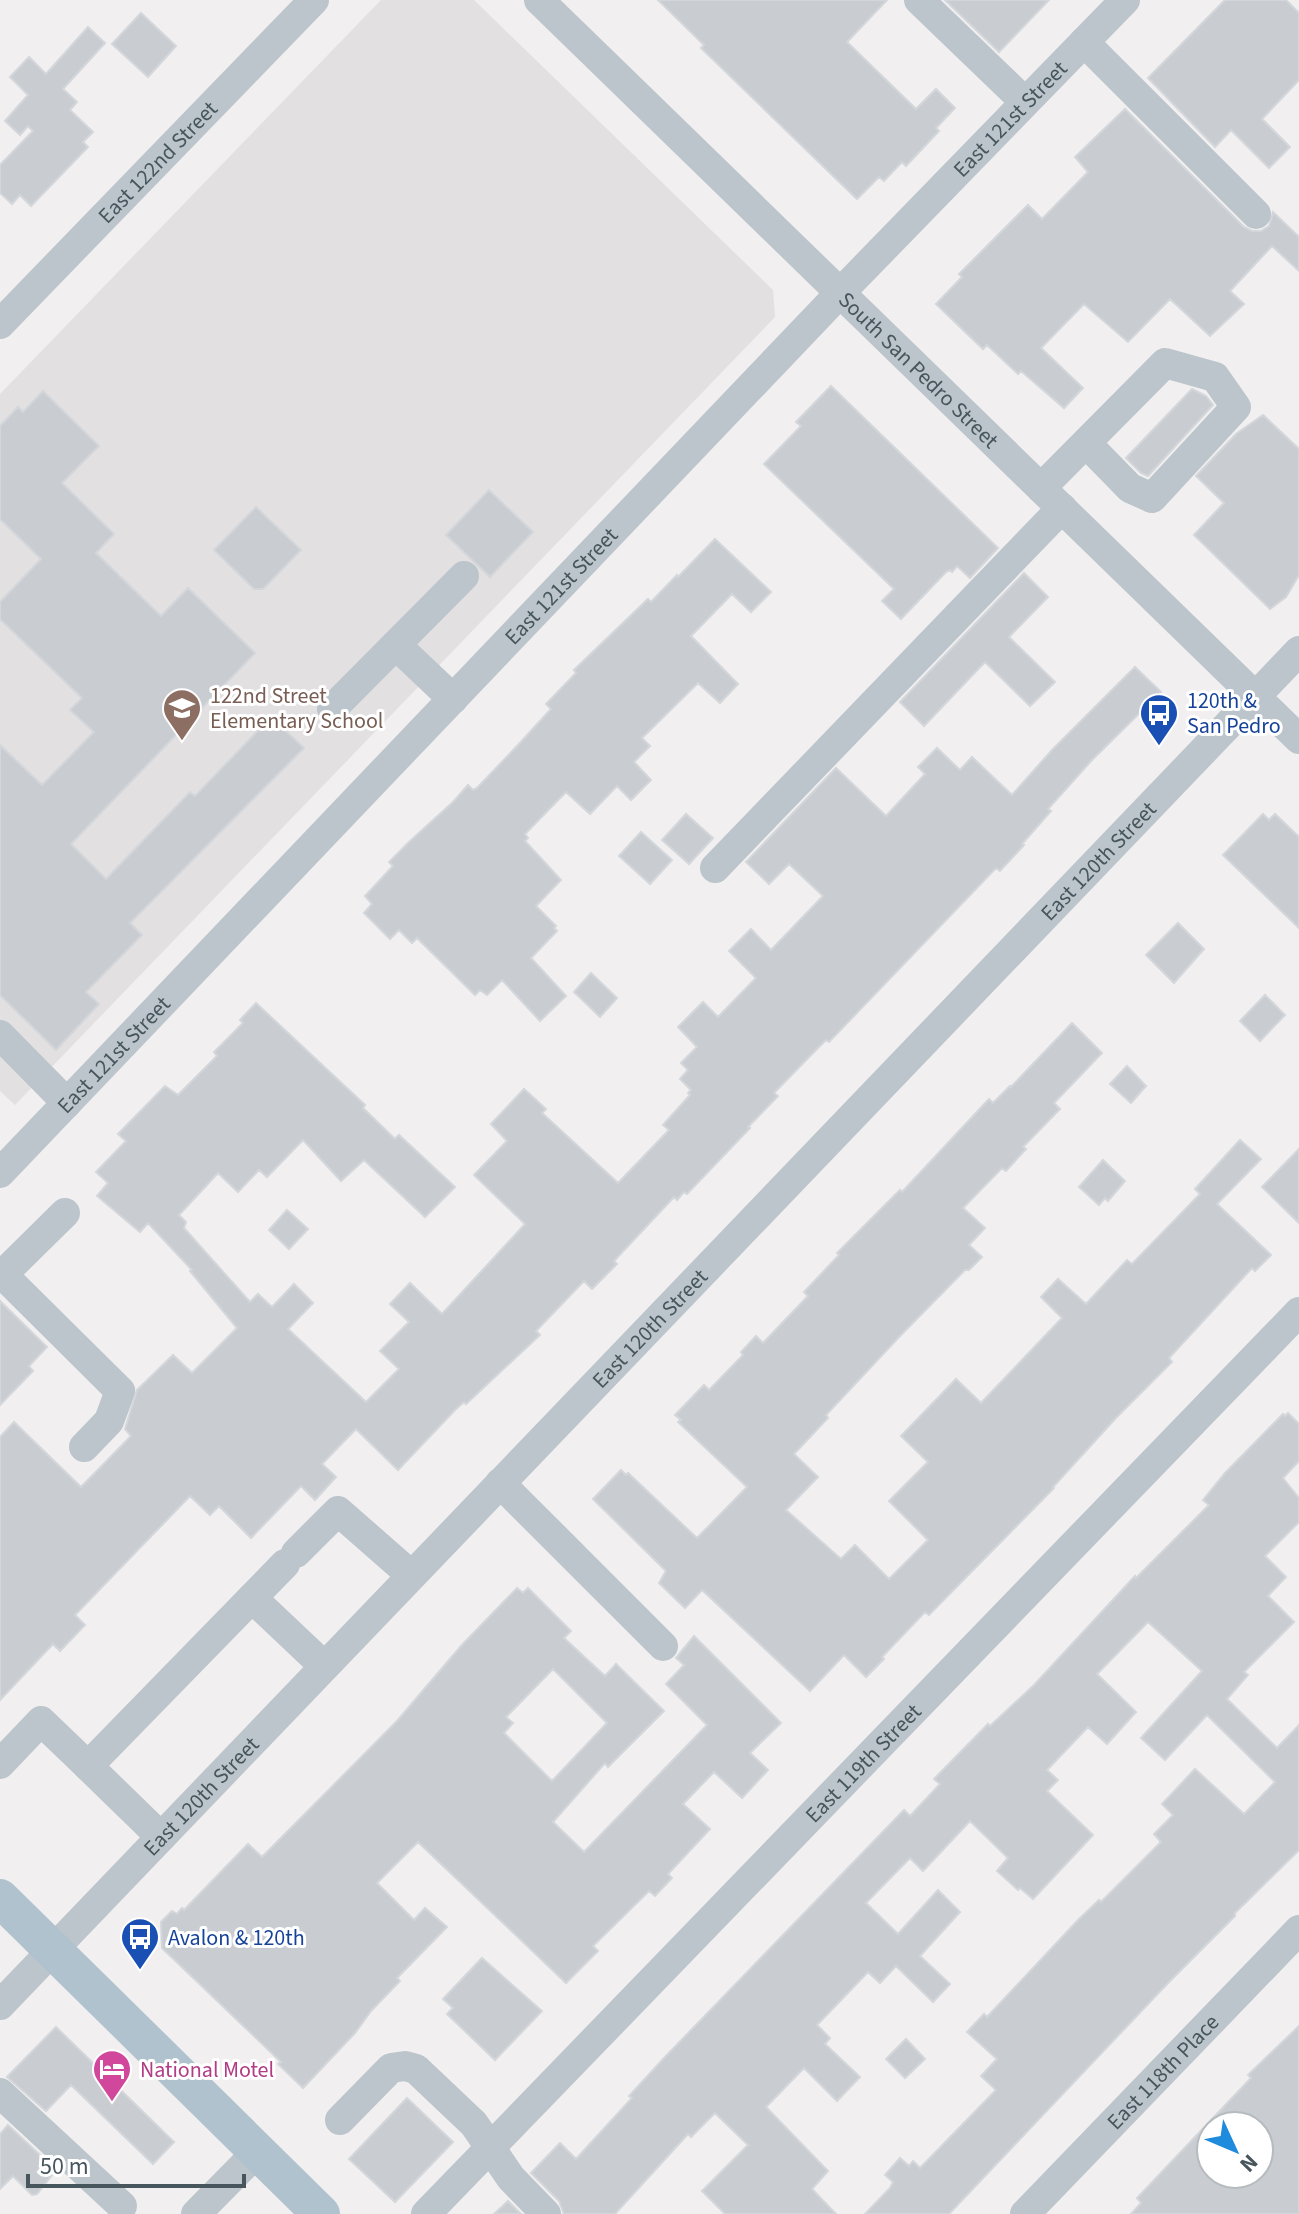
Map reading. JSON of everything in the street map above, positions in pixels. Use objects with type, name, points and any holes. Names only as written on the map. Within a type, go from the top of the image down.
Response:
[{"type":"main road","points":[[0,1898],[321,2214]]},
{"type":"street","name":"East 122nd Street","points":[[0,324],[314,0]]},
{"type":"street","name":"South San Pedro Street","points":[[539,0],[1299,739]]},
{"type":"street","points":[[919,0],[1025,102]]},
{"type":"street","name":"East 121st Street","points":[[0,1173],[840,293],[1125,0]]},
{"type":"street","points":[[1084,42],[1256,214]]},
{"type":"street","points":[[715,868],[1051,498],[1086,443],[1165,363],[1215,377],[1236,407],[1152,498],[1130,488],[1086,443]]},
{"type":"street","points":[[332,709],[464,576]]},
{"type":"street","points":[[396,645],[453,699]]},
{"type":"street","name":"East 120th Street","points":[[0,2005],[1299,651]]},
{"type":"street","points":[[0,1035],[67,1103]]},
{"type":"street","points":[[65,1213],[1,1274],[120,1391],[109,1421],[84,1447]]},
{"type":"street","name":"East 119th Street","points":[[426,2214],[1299,1312]]},
{"type":"street","points":[[500,1483],[663,1646]]},
{"type":"street","points":[[88,1766],[338,1511],[411,1575]]},
{"type":"street","points":[[252,1598],[324,1666]]},
{"type":"street","points":[[0,1764],[41,1721],[161,1837]]},
{"type":"street","name":"East 118th Place","points":[[1025,2214],[1299,1930]]},
{"type":"street","points":[[340,2120],[391,2068],[405,2066],[416,2069],[474,2124],[511,2178],[546,2214]]},
{"type":"street","points":[[0,2093],[122,2206]]},
{"type":"street","points":[[196,2214],[258,2151]]},
{"type":"shaded area","name":"122nd Street Elementary School","points":[[381,0],[474,0],[773,290],[775,317],[15,1105],[0,1091],[0,394]]},
{"type":"building","points":[[658,0],[887,0],[847,42],[916,109],[936,89],[955,108],[936,128],[939,131],[906,166],[902,162],[884,181],[879,177],[857,199],[701,48],[704,45]]},
{"type":"building","points":[[945,0],[1049,0],[999,52]]},
{"type":"building","points":[[1225,0],[1286,0],[1299,13],[1299,80],[1262,119],[1290,147],[1269,168],[1231,130],[1215,147],[1148,78]]},
{"type":"building","points":[[141,13],[176,46],[148,77],[112,44]]},
{"type":"building","points":[[88,27],[105,43],[63,89],[77,102],[70,110],[93,132],[83,142],[88,147],[31,206],[20,195],[12,204],[0,193],[0,165],[33,131],[28,126],[20,135],[5,121],[28,95],[10,77],[29,57],[46,74]]},
{"type":"building","points":[[1125,109],[1244,227],[1261,231],[1269,226],[1273,212],[1299,237],[1299,271],[1272,246],[1230,291],[1244,304],[1210,336],[1170,299],[1128,342],[1084,304],[1041,348],[1083,388],[1064,408],[1021,371],[1018,374],[987,345],[983,349],[936,304],[962,277],[959,274],[1028,205],[1042,219],[1088,172],[1075,157]]},
{"type":"building","points":[[831,386],[998,548],[970,578],[957,566],[952,572],[946,572],[901,619],[882,601],[894,589],[764,464],[801,426],[796,422]]},
{"type":"building","points":[[1192,389],[1206,396],[1213,405],[1148,476],[1141,473],[1126,458]]},
{"type":"building","points":[[43,391],[99,446],[62,483],[114,534],[96,553],[161,616],[188,588],[255,653],[71,844],[106,879],[190,792],[195,796],[271,717],[304,748],[130,923],[142,935],[86,992],[99,1004],[56,1050],[0,995],[0,745],[42,785],[94,732],[70,710],[82,698],[0,619],[0,602],[41,559],[0,519],[0,426],[18,407],[23,412]]},
{"type":"building","points":[[1263,415],[1299,449],[1299,575],[1286,597],[1270,609],[1194,535],[1224,503],[1196,476],[1236,434]]},
{"type":"building","points":[[489,490],[533,532],[490,577],[446,535]]},
{"type":"building","points":[[256,507],[301,550],[263,589],[254,589],[214,550]]},
{"type":"building","points":[[715,539],[771,592],[751,612],[732,594],[691,636],[738,684],[720,703],[698,683],[642,738],[650,746],[634,762],[651,780],[631,800],[617,786],[590,814],[566,792],[525,834],[528,838],[525,841],[561,880],[536,906],[556,926],[557,931],[531,958],[566,996],[540,1021],[502,980],[487,995],[480,990],[475,995],[417,938],[412,943],[399,930],[390,939],[364,913],[372,904],[365,896],[393,866],[389,862],[468,785],[473,790],[477,788],[551,709],[546,704],[576,673],[574,670],[648,599],[651,602],[678,577]]},
{"type":"building","points":[[1024,573],[1048,597],[1009,637],[1055,682],[1030,706],[985,662],[924,726],[900,702]]},
{"type":"building","points":[[1135,667],[1161,692],[1048,809],[1051,811],[1024,845],[1000,871],[996,868],[829,1042],[826,1040],[774,1093],[778,1096],[750,1128],[687,1194],[684,1192],[677,1200],[674,1197],[592,1289],[584,1281],[536,1331],[540,1335],[466,1404],[464,1402],[455,1410],[398,1470],[356,1429],[322,1464],[336,1477],[315,1500],[301,1486],[251,1538],[219,1506],[210,1515],[190,1496],[75,1615],[85,1625],[60,1651],[53,1644],[0,1700],[0,1437],[14,1422],[81,1487],[131,1436],[125,1429],[137,1390],[173,1355],[192,1373],[237,1328],[192,1270],[148,1223],[140,1232],[97,1196],[108,1183],[96,1172],[126,1141],[118,1134],[165,1086],[178,1095],[217,1056],[214,1052],[243,1023],[240,1020],[256,1003],[365,1105],[363,1108],[395,1139],[399,1135],[455,1187],[425,1217],[364,1160],[341,1181],[303,1140],[267,1177],[259,1170],[238,1192],[218,1173],[179,1215],[186,1222],[184,1228],[250,1302],[258,1294],[272,1307],[294,1284],[313,1303],[288,1329],[366,1402],[399,1369],[380,1351],[409,1322],[390,1304],[410,1283],[442,1314],[525,1224],[474,1175],[507,1141],[491,1124],[524,1089],[546,1109],[542,1113],[618,1183],[669,1130],[663,1125],[691,1090],[680,1079],[688,1070],[681,1063],[697,1047],[678,1027],[703,1002],[718,1017],[756,978],[729,951],[751,929],[771,950],[823,896],[789,864],[769,884],[746,862],[836,768],[886,816],[925,774],[918,767],[937,748],[960,770],[972,757],[1012,795]]},
{"type":"building","points":[[686,814],[713,838],[689,864],[662,840]]},
{"type":"building","points":[[1263,814],[1269,820],[1275,814],[1299,837],[1299,928],[1223,855]]},
{"type":"building","points":[[641,832],[672,860],[650,884],[619,856]]},
{"type":"building","points":[[1178,923],[1204,949],[1174,983],[1146,955]]},
{"type":"building","points":[[591,973],[617,998],[600,1017],[574,992]]},
{"type":"building","points":[[1265,995],[1285,1015],[1260,1041],[1240,1021]]},
{"type":"building","points":[[1072,1023],[1102,1053],[1054,1103],[1060,1109],[1023,1147],[1026,1149],[1006,1171],[1002,1168],[963,1208],[985,1228],[969,1245],[982,1257],[969,1270],[965,1270],[900,1336],[794,1454],[818,1477],[786,1510],[841,1559],[855,1545],[889,1579],[928,1540],[889,1501],[928,1462],[901,1436],[956,1379],[981,1403],[1062,1318],[1041,1297],[1058,1279],[1086,1304],[1127,1260],[1132,1264],[1200,1194],[1195,1189],[1240,1140],[1261,1159],[1217,1204],[1271,1255],[1255,1271],[1252,1268],[1169,1358],[1172,1362],[1115,1419],[1054,1488],[929,1615],[925,1612],[866,1677],[844,1655],[810,1691],[702,1590],[685,1608],[659,1583],[666,1571],[593,1499],[621,1470],[626,1475],[628,1473],[697,1538],[747,1487],[678,1422],[681,1420],[675,1415],[704,1385],[709,1390],[743,1355],[741,1352],[756,1336],[763,1343],[808,1296],[804,1292],[839,1255],[837,1253],[900,1190],[902,1192],[989,1099],[993,1103],[1011,1087]]},
{"type":"building","points":[[1127,1066],[1146,1086],[1131,1103],[1110,1084]]},
{"type":"building","points":[[1299,1149],[1299,1223],[1262,1187]]},
{"type":"building","points":[[1103,1160],[1125,1181],[1108,1201],[1105,1198],[1099,1205],[1079,1187]]},
{"type":"building","points":[[287,1210],[308,1229],[289,1249],[269,1230]]},
{"type":"building","points":[[0,1301],[47,1347],[29,1366],[33,1371],[0,1405]]},
{"type":"building","points":[[1288,1413],[1299,1424],[1299,1461],[1283,1478],[1299,1498],[1299,1522],[1265,1556],[1286,1577],[1268,1596],[1294,1622],[1244,1672],[1248,1675],[1227,1699],[1277,1748],[1299,1725],[1299,1850],[1235,1913],[949,2214],[865,2214],[890,2188],[893,2182],[885,2175],[900,2158],[909,2166],[913,2161],[920,2168],[996,2090],[981,2076],[997,2059],[967,2032],[984,2014],[987,2017],[1078,1920],[1099,1900],[1101,1902],[1161,1842],[1154,1834],[1173,1815],[1162,1804],[1195,1769],[1244,1814],[1275,1782],[1207,1715],[1165,1760],[1141,1738],[1202,1671],[1148,1622],[1097,1674],[1136,1712],[1107,1744],[1088,1727],[1047,1770],[1058,1780],[1047,1791],[1093,1835],[1033,1899],[997,1871],[1008,1858],[970,1821],[923,1871],[910,1858],[866,1903],[898,1934],[938,1890],[960,1912],[920,1956],[950,1984],[933,2002],[896,1966],[880,1983],[868,1972],[817,2025],[830,2038],[825,2044],[860,2077],[837,2101],[804,2068],[766,2107],[828,2171],[812,2189],[836,2214],[725,2214],[702,2191],[748,2145],[715,2113],[691,2137],[688,2134],[615,2214],[564,2214],[559,2201],[531,2173],[560,2143],[576,2159],[664,2058],[904,1810],[910,1816],[940,1784],[934,1779],[988,1724],[990,1726],[1034,1685],[1135,1576],[1209,1505],[1203,1500],[1225,1473],[1283,1414]]},
{"type":"building","points":[[517,1588],[523,1593],[528,1588],[571,1631],[564,1638],[605,1676],[616,1664],[664,1711],[608,1767],[605,1763],[553,1822],[584,1852],[707,1725],[666,1684],[684,1665],[676,1658],[694,1636],[781,1723],[750,1753],[768,1770],[742,1798],[714,1772],[683,1804],[710,1829],[668,1874],[672,1878],[655,1896],[649,1891],[593,1946],[598,1951],[566,1983],[418,1842],[377,1883],[414,1920],[425,1908],[447,1927],[397,1978],[400,1981],[303,2088],[278,2064],[281,2062],[162,1948],[161,1922],[172,1911],[177,1914],[182,1908],[184,1910],[248,1844],[262,1857],[397,1721],[461,1646]],"holes":[[[553,1669],[607,1723],[552,1781],[504,1733],[513,1723],[506,1717]]]},
{"type":"building","points":[[482,1958],[542,2011],[495,2060],[447,2014],[453,2008],[443,1999]]},
{"type":"building","points":[[1299,2026],[1299,2214],[1131,2214],[1141,2203],[1137,2198],[1195,2137],[1195,2190],[1275,2190],[1275,2110],[1221,2110],[1251,2078],[1248,2075]]},
{"type":"building","name":"National Motel","points":[[56,2027],[174,2142],[153,2164],[71,2085],[46,2111],[7,2077]]},
{"type":"building","points":[[906,2039],[925,2059],[905,2078],[886,2059]]},
{"type":"building","points":[[407,2098],[453,2142],[395,2202],[349,2159]]},
{"type":"building","points":[[8,2125],[56,2170],[37,2194],[32,2195],[13,2176],[0,2189],[0,2134]]},
{"type":"building","points":[[508,2201],[521,2214],[494,2214]]},
{"type":"place","name":"122nd Street Elementary School","points":[[182,742]]},
{"type":"place","name":"120th & San Pedro","points":[[1159,747]]},
{"type":"place","name":"Avalon & 120th","points":[[140,1971]]},
{"type":"place","name":"National Motel","points":[[112,2103]]}]
